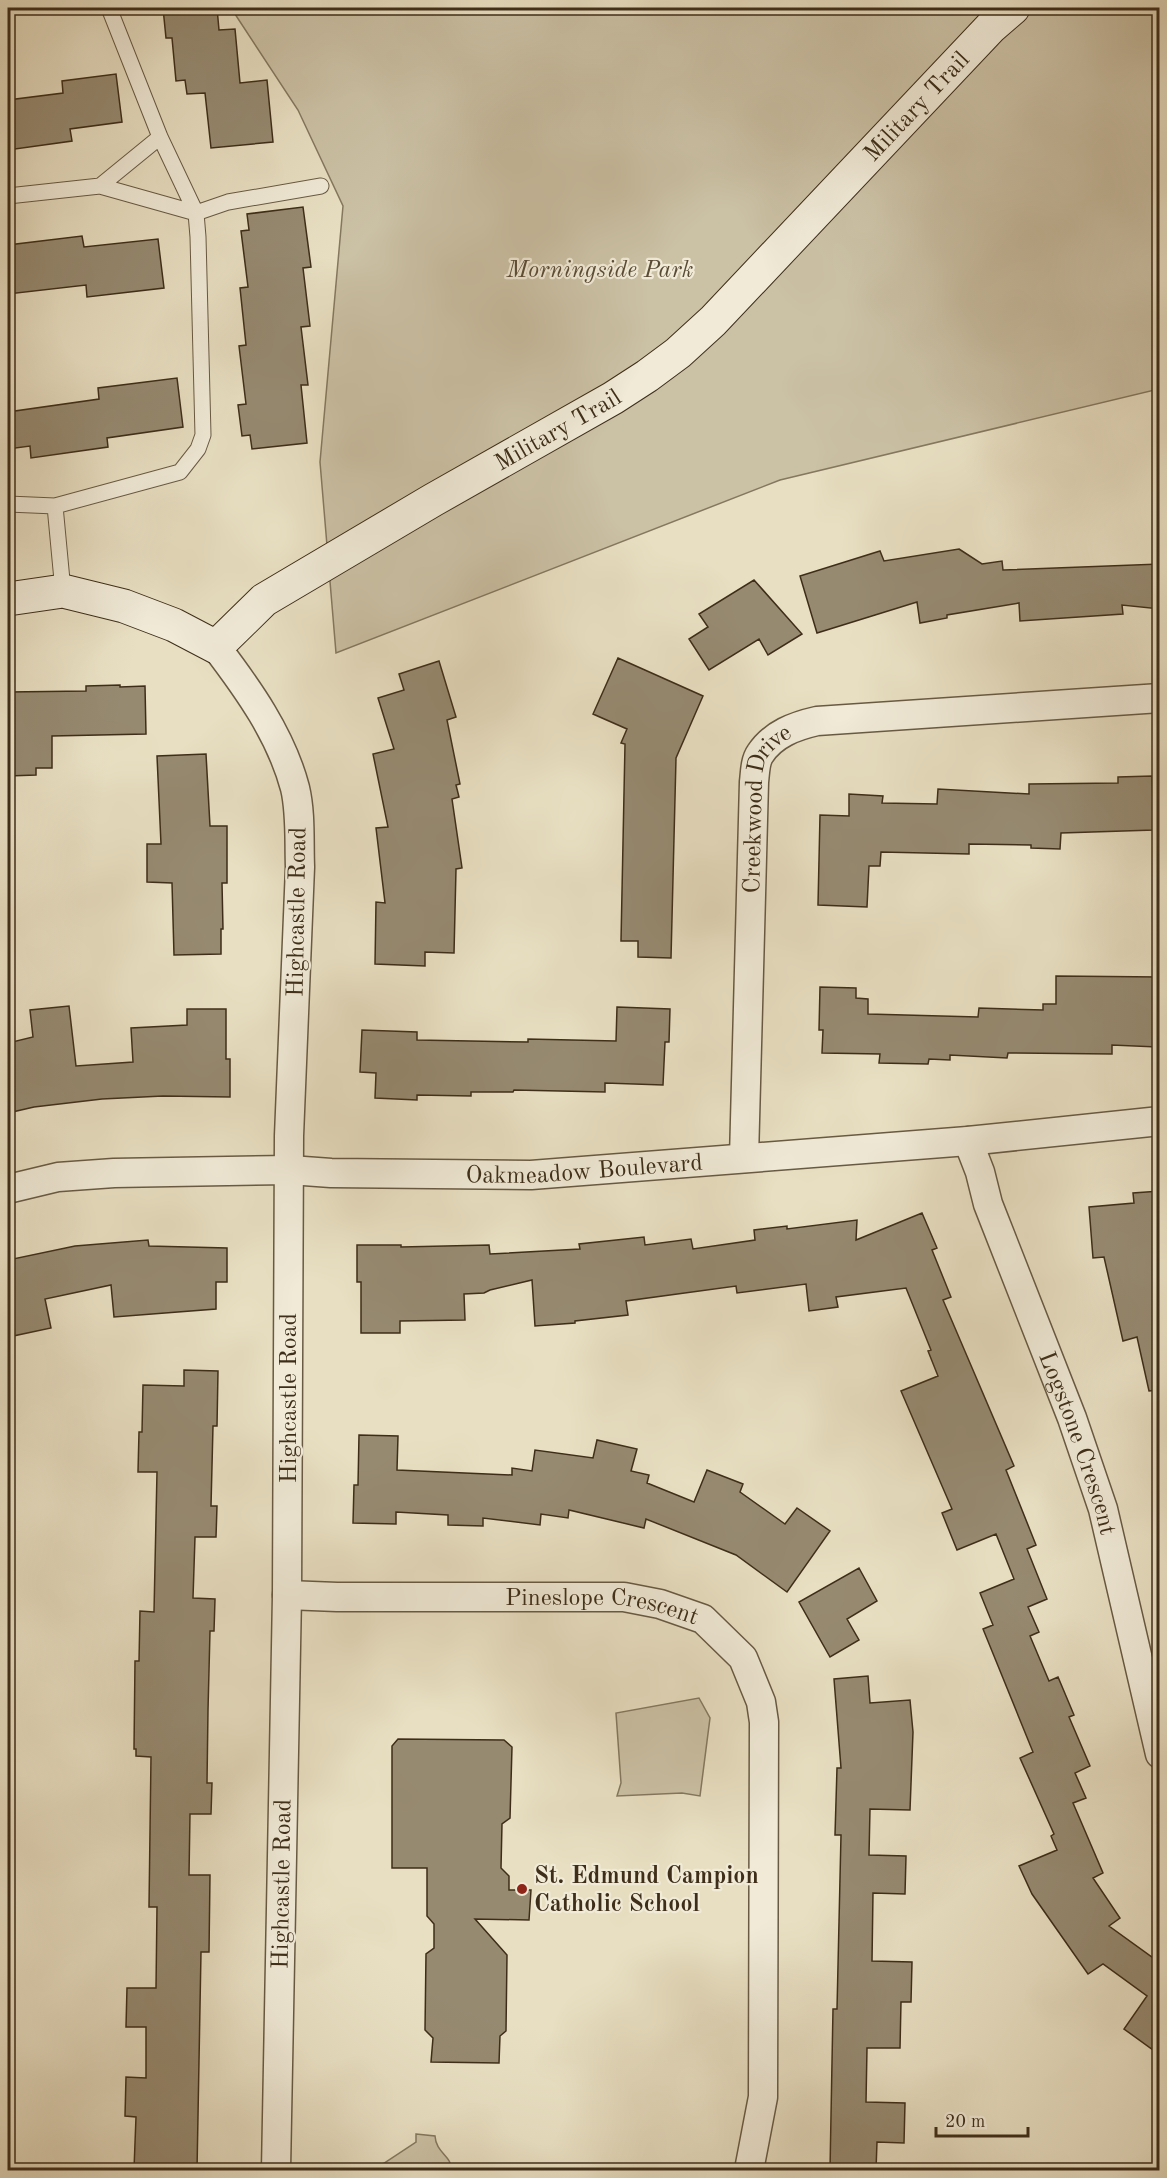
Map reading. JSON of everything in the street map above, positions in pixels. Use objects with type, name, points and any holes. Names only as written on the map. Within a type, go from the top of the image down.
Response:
[{"type":"street","name":"Military Trail","points":[[216,647],[264,600],[402,518],[613,398],[678,353],[720,314],[991,27],[1013,8]]},
{"type":"street","points":[[8,599],[63,591],[124,606],[174,625],[216,647]]},
{"type":"street","name":"Highcastle Road","points":[[216,647],[258,704],[286,762],[295,788],[298,809],[300,867],[289,1136],[287,1595],[276,2170]]},
{"type":"street","name":"Creekwood Drive","points":[[744,1158],[754,782],[759,755],[777,737],[794,727],[817,721],[1160,698]]},
{"type":"street","name":"Oakmeadow Boulevard","points":[[8,1189],[58,1177],[114,1173],[290,1170],[331,1173],[531,1175],[968,1141],[1160,1121]]},
{"type":"street","name":"Logstone Crescent","points":[[968,1141],[980,1172],[988,1204],[1072,1418],[1103,1509],[1160,1754]]},
{"type":"street","name":"Pineslope Crescent","points":[[287,1595],[624,1597],[660,1604],[703,1619],[743,1658],[761,1702],[764,1722],[763,2097],[749,2170]]},
{"type":"lane","points":[[8,504],[55,506],[180,472],[198,449],[204,428],[196,213],[160,137],[109,8]]},
{"type":"lane","points":[[100,186],[160,137]]},
{"type":"lane","points":[[8,196],[100,186],[196,213],[228,202],[321,186]]},
{"type":"lane","points":[[55,506],[63,591]]},
{"type":"green space","name":"Morningside Park","points":[[231,8],[1159,8],[1159,389],[780,480],[336,653],[320,462],[343,206],[298,110]]},
{"type":"green space","points":[[699,1698],[710,1718],[700,1796],[682,1793],[617,1796],[621,1783],[616,1713]]},
{"type":"green space","points":[[416,2134],[435,2136],[452,2170],[383,2170],[383,2164],[416,2142]]},
{"type":"building","points":[[163,8],[217,8],[219,30],[235,29],[240,83],[267,80],[273,142],[211,148],[205,93],[187,94],[185,80],[176,81],[172,38],[166,38]]},
{"type":"building","points":[[116,74],[122,122],[70,129],[72,141],[8,150],[8,100],[63,93],[62,81]]},
{"type":"building","points":[[303,207],[311,267],[303,268],[310,326],[301,327],[308,385],[301,385],[307,443],[252,449],[250,435],[242,436],[238,405],[246,404],[239,346],[246,345],[240,288],[248,287],[241,231],[249,230],[247,214]]},
{"type":"building","points":[[82,236],[84,247],[158,239],[164,288],[87,297],[86,285],[8,294],[8,245]]},
{"type":"building","points":[[177,378],[183,427],[107,438],[108,447],[31,458],[30,446],[8,449],[8,412],[99,399],[98,388]]},
{"type":"building","points":[[959,549],[982,564],[1002,561],[1003,570],[1160,564],[1160,609],[1122,605],[1123,614],[1020,621],[1019,603],[947,615],[947,618],[920,623],[917,602],[817,633],[800,576],[880,551],[884,561]]},
{"type":"building","points":[[754,580],[802,634],[768,655],[759,639],[709,670],[689,639],[708,627],[699,614]]},
{"type":"building","points":[[618,658],[703,696],[676,758],[671,958],[638,957],[638,941],[621,941],[625,744],[621,743],[627,729],[593,714]]},
{"type":"building","points":[[439,661],[456,717],[447,720],[460,784],[456,785],[459,797],[452,799],[462,868],[456,869],[454,953],[425,952],[425,966],[375,964],[376,902],[385,903],[376,828],[388,827],[373,754],[394,749],[378,698],[404,690],[399,674]]},
{"type":"building","points":[[120,685],[120,687],[145,686],[146,734],[52,736],[52,768],[36,768],[36,775],[8,776],[8,692],[86,691],[86,686]]},
{"type":"building","points":[[206,754],[210,826],[227,826],[227,883],[222,883],[221,954],[174,955],[172,883],[147,882],[147,844],[161,844],[157,756]]},
{"type":"building","points":[[1152,776],[1154,830],[1061,833],[1060,849],[1031,848],[1031,845],[969,844],[969,854],[881,852],[880,866],[869,866],[867,907],[818,905],[820,815],[849,816],[849,794],[883,796],[882,803],[937,804],[938,789],[1029,794],[1029,784],[1118,783],[1118,777]]},
{"type":"building","points":[[1056,976],[1160,977],[1160,1027],[1158,1027],[1157,1047],[1112,1045],[1112,1054],[1008,1053],[1007,1058],[950,1055],[950,1060],[929,1059],[928,1064],[879,1063],[880,1054],[822,1053],[823,1030],[819,1030],[820,987],[856,988],[856,998],[868,999],[868,1014],[978,1017],[979,1008],[1043,1010],[1043,1004],[1056,1004]]},
{"type":"building","points":[[69,1006],[76,1066],[133,1062],[131,1028],[187,1025],[187,1009],[226,1009],[226,1059],[230,1059],[230,1097],[163,1096],[102,1099],[34,1107],[8,1113],[8,1043],[33,1037],[30,1010]]},
{"type":"building","points":[[617,1007],[670,1009],[669,1042],[665,1042],[663,1085],[605,1083],[605,1092],[514,1090],[513,1092],[471,1092],[471,1096],[417,1095],[417,1100],[375,1098],[376,1073],[360,1072],[362,1030],[417,1032],[417,1040],[616,1041]]},
{"type":"building","points":[[1160,1191],[1160,1390],[1149,1391],[1137,1337],[1123,1341],[1104,1257],[1093,1258],[1089,1207],[1134,1203],[1133,1193]]},
{"type":"building","points":[[922,1213],[937,1248],[932,1250],[951,1297],[943,1300],[1014,1466],[1006,1470],[1036,1545],[1027,1549],[1047,1599],[1028,1607],[1039,1632],[1030,1636],[1049,1681],[1058,1677],[1074,1715],[1069,1717],[1090,1766],[1075,1773],[1086,1798],[1073,1803],[1103,1873],[1093,1878],[1120,1918],[1109,1926],[1160,1963],[1160,2055],[1124,2029],[1147,1996],[1103,1964],[1088,1974],[1032,1894],[1019,1866],[1057,1850],[1051,1836],[1054,1834],[1020,1758],[1033,1752],[983,1629],[993,1625],[980,1593],[1014,1579],[996,1534],[957,1550],[942,1513],[952,1509],[901,1391],[938,1376],[928,1351],[931,1350],[906,1288],[836,1297],[838,1307],[809,1311],[806,1284],[737,1293],[736,1286],[626,1301],[628,1315],[535,1326],[532,1280],[484,1293],[464,1294],[465,1320],[400,1321],[400,1333],[361,1333],[361,1282],[357,1282],[357,1245],[401,1245],[401,1247],[489,1245],[490,1254],[580,1249],[579,1244],[644,1237],[645,1245],[691,1239],[693,1249],[755,1240],[754,1230],[787,1226],[787,1229],[857,1220],[856,1240]]},
{"type":"building","points":[[148,1240],[149,1246],[227,1248],[227,1282],[216,1282],[216,1309],[114,1317],[111,1285],[45,1299],[51,1328],[13,1336],[8,1312],[8,1260],[75,1246]]},
{"type":"building","points":[[184,1370],[218,1371],[217,1426],[213,1426],[211,1506],[217,1506],[216,1537],[195,1537],[193,1598],[215,1599],[214,1631],[210,1631],[208,1710],[207,1783],[212,1783],[211,1814],[190,1814],[189,1875],[210,1875],[209,1952],[201,1952],[197,2170],[153,2170],[134,2169],[136,2117],[125,2116],[126,2077],[146,2078],[146,2027],[126,2027],[127,1988],[156,1988],[157,1907],[149,1907],[151,1757],[136,1756],[136,1749],[134,1749],[135,1661],[139,1661],[140,1611],[154,1612],[157,1472],[138,1472],[139,1432],[142,1432],[143,1385],[184,1386]]},
{"type":"building","points":[[359,1435],[398,1436],[397,1470],[512,1475],[512,1468],[532,1471],[535,1450],[593,1458],[597,1440],[637,1449],[631,1471],[649,1475],[647,1483],[694,1502],[707,1470],[743,1484],[740,1492],[785,1524],[797,1508],[830,1531],[787,1592],[736,1555],[646,1519],[644,1528],[569,1510],[568,1518],[541,1514],[540,1525],[483,1518],[483,1526],[448,1525],[448,1515],[396,1512],[396,1524],[353,1523],[354,1485],[358,1485]]},
{"type":"building","points":[[859,1568],[877,1601],[847,1619],[859,1640],[830,1657],[799,1602]]},
{"type":"building","points":[[868,1676],[870,1703],[910,1700],[913,1732],[910,1810],[870,1809],[869,1855],[906,1856],[905,1894],[873,1893],[872,1961],[912,1962],[911,2002],[901,2002],[900,2048],[867,2048],[866,2102],[905,2103],[904,2143],[877,2142],[876,2170],[830,2170],[833,2009],[837,2009],[841,1835],[835,1835],[837,1768],[841,1768],[834,1679]]},
{"type":"building","points":[[398,1739],[504,1740],[512,1747],[510,1818],[502,1824],[501,1868],[509,1876],[509,1890],[531,1890],[529,1920],[475,1919],[507,1955],[506,2031],[500,2036],[499,2063],[431,2062],[433,2038],[425,2030],[426,1954],[434,1948],[434,1924],[427,1916],[427,1868],[392,1868],[392,1746]]},
{"type":"place","name":"St. Edmund Campion Catholic School","points":[[522,1889]]}]
